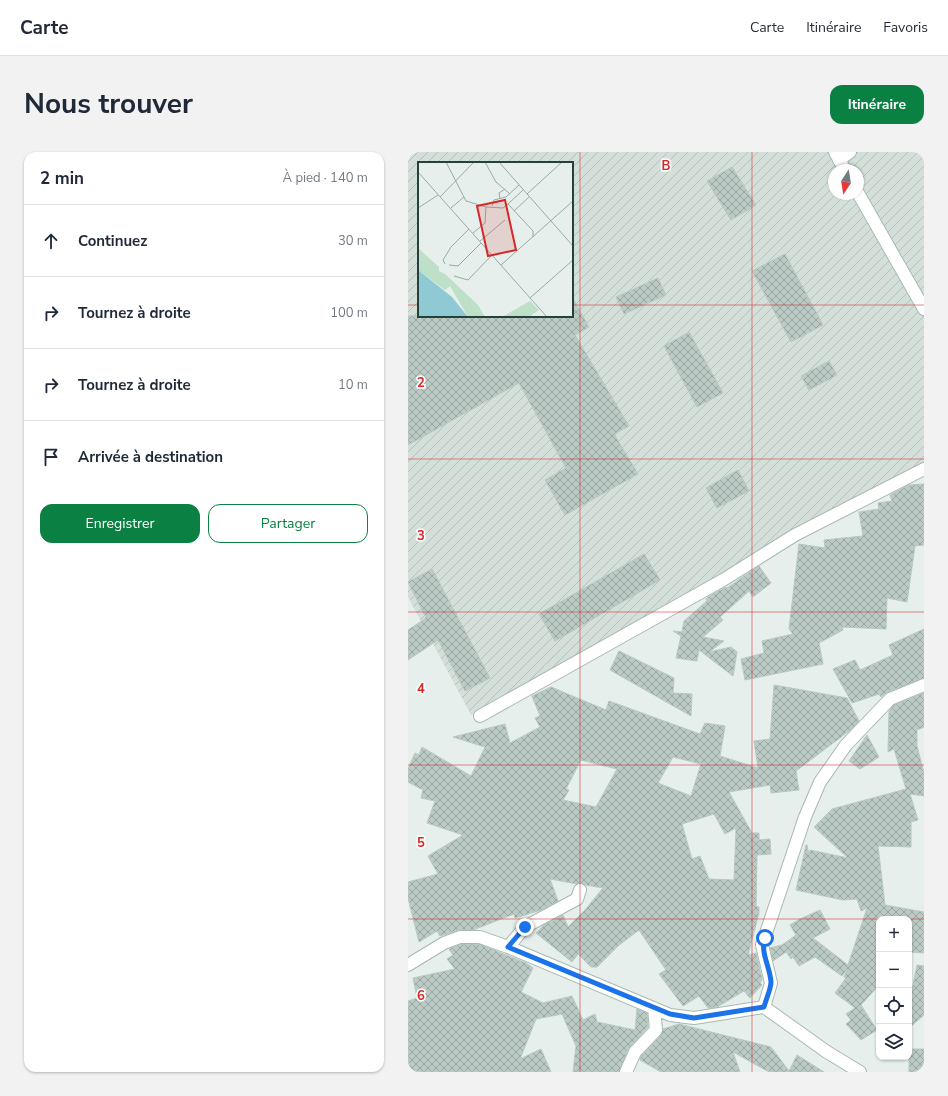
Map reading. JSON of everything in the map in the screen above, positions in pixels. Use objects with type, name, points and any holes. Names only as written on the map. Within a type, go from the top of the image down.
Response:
[{"type":"street","points":[[840,161],[850,152]]},
{"type":"street","points":[[862,200],[924,309]]},
{"type":"street","points":[[480,716],[722,580],[795,535],[924,469]]},
{"type":"street","points":[[764,1007],[771,983],[762,945],[805,817],[820,782],[846,745],[890,699],[924,685]]},
{"type":"street","points":[[508,947],[525,927],[577,899],[580,890]]},
{"type":"street","points":[[408,965],[444,943],[460,937],[480,937],[508,947],[670,1014],[694,1018],[764,1007],[827,1052],[860,1072]]},
{"type":"street","points":[[626,1072],[635,1052],[656,1030],[654,1008]]},
{"type":"shaded area","points":[[408,152],[924,152],[924,466],[471,715],[408,597]]},
{"type":"building","points":[[732,167],[756,205],[731,220],[707,181]]},
{"type":"building","points":[[785,254],[823,325],[791,342],[752,271]]},
{"type":"building","points":[[658,278],[666,295],[624,314],[616,297]]},
{"type":"building","points":[[573,299],[589,327],[575,335],[629,426],[614,434],[638,474],[565,515],[545,480],[566,468],[519,383],[408,445],[408,316],[573,317]]},
{"type":"building","points":[[689,332],[723,393],[697,407],[664,346]]},
{"type":"building","points":[[829,361],[837,375],[809,390],[801,376]]},
{"type":"building","points":[[738,470],[749,491],[717,508],[706,488]]},
{"type":"building","points":[[924,484],[924,545],[915,546],[907,602],[887,598],[886,629],[842,627],[843,630],[819,643],[823,664],[745,680],[741,659],[764,653],[762,641],[793,634],[789,629],[799,544],[825,548],[824,540],[863,536],[859,512],[879,509],[878,503],[892,501],[890,495],[909,485]]},
{"type":"building","points":[[644,554],[660,580],[555,641],[539,614]]},
{"type":"building","points":[[759,566],[771,583],[753,597],[749,591],[720,617],[723,620],[703,637],[724,641],[709,652],[731,647],[737,652],[733,676],[699,650],[697,661],[676,658],[681,636],[673,631],[682,632],[684,621],[707,601],[706,599],[708,597],[726,587],[727,588]]},
{"type":"building","points":[[432,569],[490,678],[465,691],[438,640],[408,660],[408,630],[426,618],[408,582]]},
{"type":"building","points":[[924,629],[924,678],[887,692],[881,697],[879,694],[852,703],[833,669],[855,660],[860,670],[893,655],[889,645]]},
{"type":"building","points":[[619,651],[674,678],[673,693],[692,694],[691,716],[610,670]]},
{"type":"building","points":[[774,685],[847,698],[859,721],[849,731],[796,771],[799,790],[771,793],[770,785],[729,792],[752,833],[759,833],[759,840],[770,839],[771,854],[757,855],[756,906],[759,907],[759,913],[748,955],[756,953],[762,979],[760,983],[762,985],[750,998],[744,991],[717,1007],[708,1008],[699,996],[683,1006],[659,974],[666,970],[639,930],[618,946],[597,967],[591,967],[578,954],[572,962],[536,933],[544,925],[563,915],[568,927],[585,910],[603,888],[582,883],[577,884],[550,879],[558,901],[541,910],[515,918],[514,914],[473,930],[458,930],[440,936],[437,931],[419,942],[408,898],[408,882],[438,874],[428,856],[463,835],[427,823],[435,801],[421,798],[423,790],[408,782],[408,769],[415,753],[419,755],[422,747],[471,776],[485,747],[453,737],[505,724],[510,743],[540,727],[535,718],[540,716],[532,696],[551,687],[606,710],[609,701],[700,734],[705,723],[725,726],[720,756],[758,768],[754,741],[770,739]],"holes":[[[673,757],[701,764],[691,796],[658,783]],[[581,760],[617,769],[596,807],[563,800],[569,790],[566,789]],[[714,814],[725,834],[736,828],[734,880],[709,879],[700,856],[692,859],[682,824]]]},
{"type":"building","points":[[924,693],[924,727],[917,730],[917,746],[924,773],[924,796],[910,794],[918,820],[911,822],[911,847],[878,846],[885,905],[924,912],[924,953],[912,952],[912,916],[876,916],[876,988],[861,1005],[876,1031],[861,1040],[846,1024],[851,1020],[846,1014],[855,1008],[835,993],[846,978],[844,977],[847,969],[842,976],[815,957],[799,966],[793,957],[791,959],[786,952],[773,961],[770,948],[782,945],[796,935],[790,925],[820,910],[830,929],[813,938],[848,965],[867,908],[861,911],[857,899],[843,900],[796,890],[806,845],[809,855],[810,850],[848,858],[814,827],[832,809],[906,789],[894,749],[888,752],[889,711],[894,705]]},
{"type":"building","points":[[867,735],[879,757],[860,769],[849,761]]},
{"type":"building","points":[[461,944],[479,944],[526,963],[533,968],[521,992],[543,1003],[572,996],[583,1020],[595,1014],[597,1022],[635,1030],[637,1009],[647,1013],[648,1027],[628,1049],[619,1072],[573,1072],[576,1046],[562,1014],[536,1019],[520,1059],[541,1049],[551,1072],[408,1072],[408,1001],[417,998],[413,978],[455,969],[447,959],[453,955],[449,949]]},
{"type":"building","points":[[917,965],[924,966],[924,1015],[912,1025],[912,1024],[912,990]]},
{"type":"building","points":[[679,1024],[771,1047],[789,1071],[797,1055],[824,1072],[769,1072],[733,1052],[740,1072],[661,1072],[640,1060],[641,1056],[661,1035],[663,1029]]},
{"type":"building","points":[[912,1049],[924,1049],[924,1072],[909,1072],[909,1060],[912,1060]]},
{"type":"route","points":[[525,927],[508,947],[670,1014],[694,1018],[764,1007],[771,983],[762,945],[765,938]]}]
